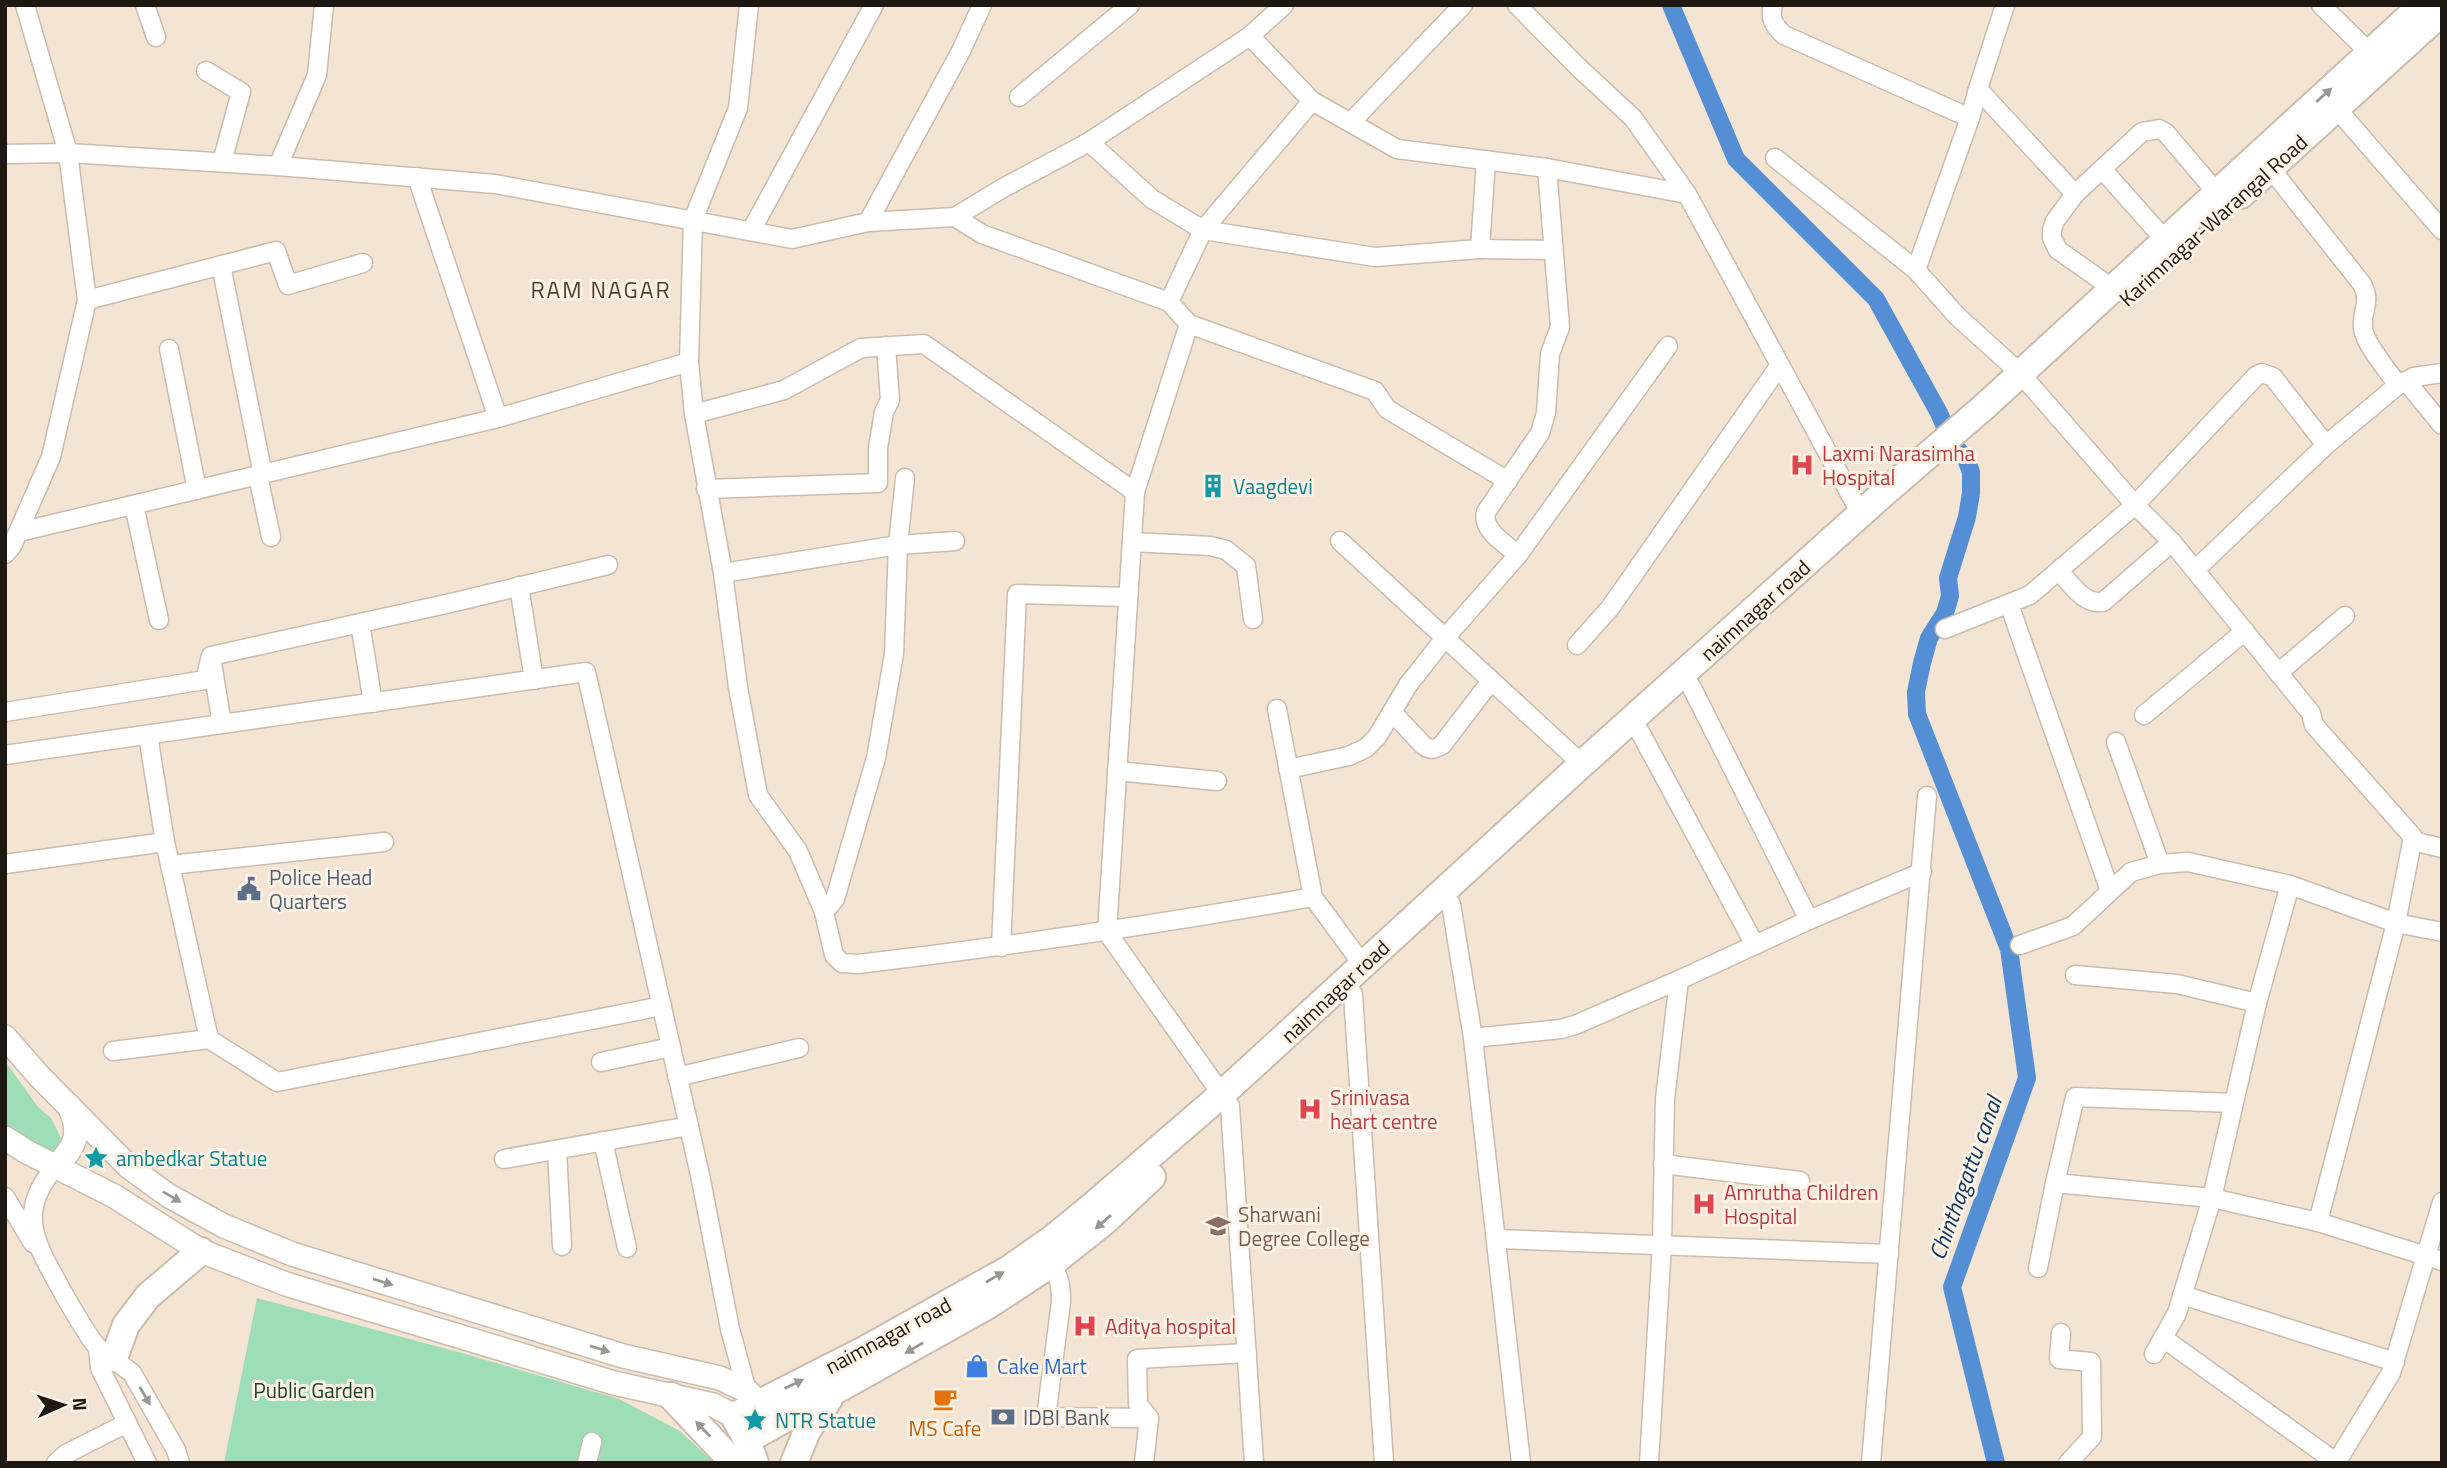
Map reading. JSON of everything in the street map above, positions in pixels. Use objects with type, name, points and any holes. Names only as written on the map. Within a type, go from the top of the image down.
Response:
[{"type":"highway","name":"Karimnagar-Warangal Road","points":[[1888,498],[2024,378],[2271,169],[2337,109],[2422,5]]},
{"type":"highway","name":"Karimnagar-Warangal Road","points":[[2024,378],[2112,288],[2217,193],[2377,60],[2442,12]]},
{"type":"highway","name":"naimnagar road","points":[[734,1416],[753,1397],[864,1350],[1009,1269],[1052,1239],[1225,1101],[1363,965],[1582,764],[1861,514],[1888,498]]},
{"type":"highway","points":[[734,1416],[751,1451],[771,1428],[987,1306],[1051,1264],[1105,1221],[1225,1101],[1353,994],[1691,686],[1888,498]]},
{"type":"highway","points":[[106,1353],[148,1297],[201,1251]]},
{"type":"highway","points":[[794,1463],[807,1431],[832,1394]]},
{"type":"highway","points":[[671,1396],[734,1463]]},
{"type":"highway","points":[[753,1397],[771,1428],[780,1463]]},
{"type":"main road","points":[[5,1037],[39,1076],[129,1167],[169,1196],[224,1226],[305,1258],[623,1356],[720,1378],[753,1397]]},
{"type":"main road","points":[[56,1166],[69,1154],[76,1137],[75,1119],[67,1103]]},
{"type":"main road","points":[[5,1138],[114,1196],[201,1251],[286,1284],[614,1383],[713,1405],[734,1416]]},
{"type":"street","points":[[5,554],[12,547],[51,457],[87,300],[68,153],[25,5]]},
{"type":"street","points":[[145,5],[156,37]]},
{"type":"street","points":[[278,166],[317,75],[324,5]]},
{"type":"street","points":[[749,5],[738,108],[693,220],[689,362],[694,414],[723,573],[738,687],[758,795],[798,851],[824,912],[834,955],[842,963],[858,964],[1001,947],[1313,897]]},
{"type":"street","points":[[751,231],[874,5]]},
{"type":"street","points":[[868,222],[961,51],[982,5]]},
{"type":"street","points":[[1019,97],[1130,5]]},
{"type":"street","points":[[5,154],[68,153],[222,162],[495,184],[792,239],[868,222],[955,217],[1089,142],[1250,36],[1284,5]]},
{"type":"street","points":[[1352,122],[1463,5]]},
{"type":"street","points":[[1517,5],[1633,118],[1687,194],[1861,514]]},
{"type":"street","points":[[1773,5],[1772,22],[1784,34],[1970,118]]},
{"type":"street","points":[[1916,270],[1970,118],[2005,5]]},
{"type":"street","points":[[2321,5],[2377,60]]},
{"type":"street","points":[[1250,36],[1312,101],[1397,149],[1547,168],[1687,194]]},
{"type":"street","points":[[205,71],[241,92],[222,162]]},
{"type":"street","points":[[1978,89],[2075,194]]},
{"type":"street","points":[[1169,302],[1203,230],[1312,101]]},
{"type":"street","points":[[2337,109],[2442,230]]},
{"type":"street","points":[[2112,288],[2058,250],[2052,230],[2055,221],[2075,194],[2102,169],[2143,132],[2159,129],[2166,133],[2217,193]]},
{"type":"street","points":[[1089,142],[1152,200],[1203,230],[1375,257],[1480,249],[1553,250]]},
{"type":"street","points":[[1775,158],[1916,270],[1957,316],[2024,378],[2135,505],[2172,542],[2311,713],[2314,726],[2413,837],[2396,923],[2318,1222]]},
{"type":"street","points":[[1480,249],[1486,160]]},
{"type":"street","points":[[1518,555],[1489,529],[1484,518],[1541,433],[1546,413],[1550,354],[1560,327],[1547,168]]},
{"type":"street","points":[[2102,169],[2165,240]]},
{"type":"street","points":[[2271,169],[2362,284],[2367,300],[2363,318],[2365,336],[2402,383],[2442,425]]},
{"type":"street","points":[[417,177],[498,418]]},
{"type":"street","points":[[955,217],[982,234],[1169,302],[1189,324],[1375,391],[1387,409],[1508,481]]},
{"type":"street","points":[[87,300],[276,251],[288,285],[363,263]]},
{"type":"street","points":[[221,265],[271,537]]},
{"type":"street","points":[[1189,324],[1135,492],[1107,932],[1225,1101],[1254,1463]]},
{"type":"street","points":[[694,414],[784,390],[861,348],[924,344],[1135,492]]},
{"type":"street","points":[[706,489],[878,483],[878,448],[884,412],[890,400],[886,346]]},
{"type":"street","points":[[1288,769],[1349,756],[1366,748],[1377,737],[1408,685],[1445,638],[1518,555],[1668,346]]},
{"type":"street","points":[[169,349],[197,490]]},
{"type":"street","points":[[19,532],[498,418],[689,362]]},
{"type":"street","points":[[1577,645],[1610,608],[1780,365]]},
{"type":"street","points":[[1945,629],[2030,595],[2135,505],[2256,376],[2262,373],[2273,377],[2326,445]]},
{"type":"street","points":[[2194,570],[2326,445],[2402,383],[2414,377],[2442,373]]},
{"type":"street","points":[[824,912],[835,899],[876,758],[894,654],[898,545],[905,478]]},
{"type":"street","points":[[134,505],[159,620]]},
{"type":"street","points":[[723,573],[898,545],[956,541]]},
{"type":"street","points":[[1340,541],[1582,764]]},
{"type":"street","points":[[1132,542],[1211,546],[1226,550],[1246,566],[1253,619]]},
{"type":"street","points":[[2059,571],[2087,601],[2102,602],[2172,542]]},
{"type":"street","points":[[211,656],[608,565]]},
{"type":"street","points":[[519,586],[534,680]]},
{"type":"street","points":[[1001,947],[1017,594],[1128,597]]},
{"type":"street","points":[[2009,604],[2110,891]]},
{"type":"street","points":[[2278,673],[2345,616]]},
{"type":"street","points":[[360,623],[373,702]]},
{"type":"street","points":[[2144,715],[2245,631]]},
{"type":"street","points":[[5,712],[205,680],[211,656]]},
{"type":"street","points":[[211,656],[222,724]]},
{"type":"street","points":[[5,755],[586,672],[689,1126],[730,1329],[753,1397]]},
{"type":"street","points":[[1392,712],[1427,749],[1436,749],[1442,745],[1491,681]]},
{"type":"street","points":[[1691,686],[1809,920]]},
{"type":"street","points":[[1277,709],[1313,897],[1363,965]]},
{"type":"street","points":[[1640,732],[1755,945]]},
{"type":"street","points":[[148,735],[164,842],[209,1039]]},
{"type":"street","points":[[2116,742],[2160,864]]},
{"type":"street","points":[[1117,771],[1217,781]]},
{"type":"street","points":[[1871,1463],[1927,796]]},
{"type":"street","points":[[2412,841],[2442,848]]},
{"type":"street","points":[[5,864],[164,842]]},
{"type":"street","points":[[170,865],[384,842]]},
{"type":"street","points":[[2020,945],[2073,926],[2131,872],[2160,864],[2188,862],[2290,885],[2396,923],[2442,932]]},
{"type":"street","points":[[1473,1038],[1561,1029],[1574,1025],[1922,872]]},
{"type":"street","points":[[2290,885],[2257,1003],[2211,1198],[2177,1313],[2158,1346],[2336,1462],[2392,1373],[2434,1258],[2442,1202]]},
{"type":"street","points":[[1451,904],[1473,1038],[1521,1463]]},
{"type":"street","points":[[2075,975],[2177,984],[2257,1003]]},
{"type":"street","points":[[1649,1463],[1662,1244],[1665,1099],[1679,980]]},
{"type":"street","points":[[1353,994],[1384,1463]]},
{"type":"street","points":[[113,1051],[209,1039],[277,1082],[662,1006]]},
{"type":"street","points":[[601,1062],[671,1047]]},
{"type":"street","points":[[677,1077],[799,1048]]},
{"type":"street","points":[[2038,1268],[2075,1097],[2234,1103]]},
{"type":"street","points":[[505,1159],[689,1126]]},
{"type":"street","points":[[603,1141],[627,1248]]},
{"type":"street","points":[[556,1150],[562,1246]]},
{"type":"street","points":[[1663,1164],[1800,1181]]},
{"type":"street","points":[[39,1251],[33,1234],[34,1206],[43,1180],[56,1166]]},
{"type":"street","points":[[2055,1183],[2211,1198],[2318,1222],[2434,1258]]},
{"type":"street","points":[[5,1197],[79,1321],[106,1353],[132,1373],[176,1450],[180,1463]]},
{"type":"street","points":[[1497,1239],[1889,1254]]},
{"type":"street","points":[[1051,1264],[1061,1285],[1061,1302],[1046,1417],[1149,1418]]},
{"type":"street","points":[[2182,1295],[2395,1362]]},
{"type":"street","points":[[2061,1333],[2059,1359],[2091,1362],[2092,1437],[2068,1463]]},
{"type":"street","points":[[106,1353],[100,1368],[147,1463]]},
{"type":"street","points":[[1144,1463],[1149,1418],[1138,1404],[1137,1359],[1247,1353]]},
{"type":"street","points":[[56,1463],[66,1454],[127,1423]]},
{"type":"street","points":[[587,1463],[592,1441]]},
{"type":"green space","points":[[5,1061],[38,1107],[51,1118],[62,1140],[58,1156],[5,1132]]},
{"type":"green space","name":"Public Garden","points":[[257,1298],[619,1399],[680,1431],[714,1463],[224,1463]]},
{"type":"waterway","name":"Chinthagattu canal","points":[[1671,5],[1736,159],[1876,299],[1939,413],[1952,443],[1966,459],[1971,472],[1967,517],[1948,578],[1950,596],[1945,613],[1929,638],[1916,692],[1917,714],[2009,949],[2027,1078],[1952,1287],[1996,1463]]},
{"type":"place","name":"Laxmi Narasimha Hospital","points":[[1802,465]]},
{"type":"place","name":"Vaagdevi","points":[[1213,486]]},
{"type":"place","name":"Police Head Quarters","points":[[249,889]]},
{"type":"place","name":"Srinivasa heart centre","points":[[1310,1109]]},
{"type":"place","name":"ambedkar Statue","points":[[96,1158]]},
{"type":"place","name":"Amrutha Children Hospital","points":[[1704,1204]]},
{"type":"place","name":"Sharwani Degree College","points":[[1218,1226]]},
{"type":"place","name":"Aditya hospital","points":[[1085,1326]]},
{"type":"place","name":"Cake Mart","points":[[977,1366]]},
{"type":"place","name":"MS Cafe","points":[[945,1399]]},
{"type":"place","name":"IDBI Bank","points":[[1003,1417]]},
{"type":"place","name":"NTR Statue","points":[[755,1420]]},
{"type":"district","name":"RAM NAGAR","points":[[601,289]]}]
